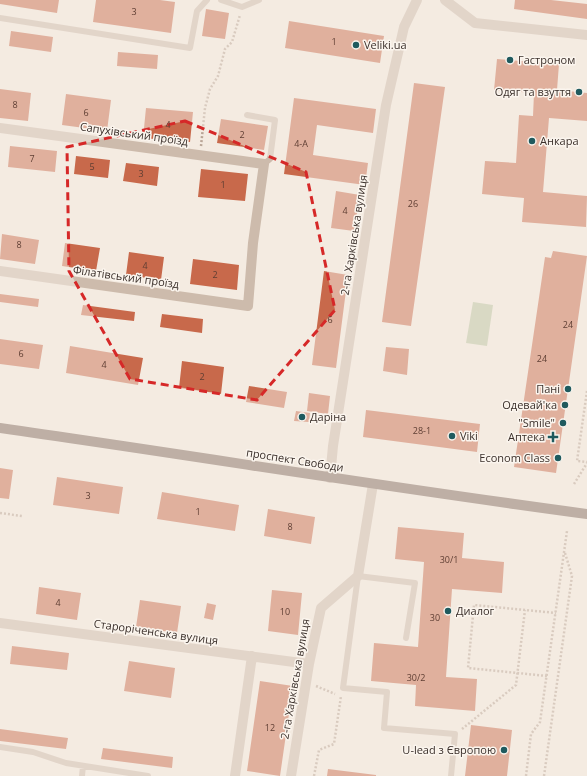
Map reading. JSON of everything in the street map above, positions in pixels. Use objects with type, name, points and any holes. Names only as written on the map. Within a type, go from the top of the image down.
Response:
[{"type":"main road","name":"проспект Свободи","points":[[0,428],[330,478],[587,514]]},
{"type":"street","name":"2-га Харківська вулиця","points":[[330,478],[333,446],[386,105],[404,27],[417,0]]},
{"type":"street","points":[[445,0],[474,23],[587,35]]},
{"type":"street","name":"Сапухівський проїзд","points":[[0,128],[264,164]]},
{"type":"street","name":"Філатівський проїзд","points":[[0,271],[248,306],[253,243],[264,164]]},
{"type":"street","points":[[358,576],[373,484]]},
{"type":"street","name":"2-га Харківська вулиця","points":[[291,776],[309,664],[321,608],[358,576]]},
{"type":"street","name":"Староріченська вулиця","points":[[0,623],[309,664]]},
{"type":"street","points":[[235,776],[252,656]]},
{"type":"lane","points":[[0,18],[190,48],[197,11],[207,0]]},
{"type":"lane","points":[[221,0],[242,7],[259,0]]},
{"type":"lane","points":[[247,115],[275,120],[270,159],[264,164]]},
{"type":"lane","points":[[406,638],[415,583],[358,576],[343,688],[386,692],[384,728],[456,734],[451,776]]},
{"type":"lane","points":[[0,747],[33,752],[66,763],[148,776]]},
{"type":"lane","points":[[82,776],[83,766]]},
{"type":"path","points":[[200,155],[205,108],[210,89],[218,76],[225,49],[232,42],[242,7]]},
{"type":"path","points":[[574,484],[587,462],[577,461],[587,391]]},
{"type":"path","points":[[0,513],[22,516]]},
{"type":"path","points":[[526,776],[531,734],[540,722],[567,531]]},
{"type":"path","points":[[544,776],[572,576],[564,550]]},
{"type":"path","points":[[547,676],[468,668],[474,605],[556,613]]},
{"type":"path","points":[[456,734],[516,685],[525,610]]},
{"type":"path","points":[[307,677],[317,687],[342,696]]},
{"type":"path","points":[[314,776],[319,750],[334,744],[343,688]]},
{"type":"highlighted area","points":[[185,121],[306,172],[335,310],[257,400],[130,379],[69,271],[67,147]]},
{"type":"green space","points":[[473,302],[493,305],[487,346],[466,343]]},
{"type":"building","points":[[0,0],[59,0],[57,13],[0,4]]},
{"type":"building","points":[[96,0],[160,0],[175,2],[171,33],[93,22]]},
{"type":"building","points":[[515,0],[551,0],[587,4],[587,19],[514,9]]},
{"type":"building","points":[[206,9],[229,13],[225,39],[202,36]]},
{"type":"building","points":[[289,21],[384,36],[380,63],[285,48]]},
{"type":"building","points":[[11,31],[53,37],[51,52],[9,46]]},
{"type":"building","points":[[118,52],[158,55],[157,69],[117,66]]},
{"type":"building","points":[[497,59],[559,64],[557,90],[587,93],[587,121],[549,118],[543,192],[587,196],[586,227],[522,222],[524,198],[482,194],[485,161],[516,163],[519,115],[533,116],[534,93],[494,90]]},
{"type":"building","points":[[414,83],[445,87],[411,326],[382,322]]},
{"type":"building","points":[[0,89],[31,93],[28,121],[0,118]]},
{"type":"building","points":[[66,94],[111,100],[107,131],[62,125]]},
{"type":"building","points":[[294,98],[376,109],[373,133],[317,125],[313,155],[368,163],[365,185],[284,174]]},
{"type":"building","points":[[146,108],[193,112],[190,142],[143,138]]},
{"type":"building","points":[[221,119],[268,126],[264,150],[217,143]]},
{"type":"building","points":[[10,146],[57,151],[55,172],[8,167]]},
{"type":"building","points":[[76,156],[110,160],[108,178],[74,174]]},
{"type":"building","points":[[126,163],[159,167],[157,186],[123,181]]},
{"type":"building","points":[[201,169],[248,174],[245,201],[198,197]]},
{"type":"building","points":[[336,191],[360,195],[354,231],[331,228]]},
{"type":"building","points":[[2,234],[39,240],[35,264],[0,259]]},
{"type":"building","points":[[65,243],[100,248],[96,271],[62,266]]},
{"type":"building","points":[[553,251],[587,256],[556,473],[514,467],[545,257],[551,258]]},
{"type":"building","points":[[129,252],[164,257],[161,280],[126,275]]},
{"type":"building","points":[[193,259],[239,265],[237,290],[190,284]]},
{"type":"building","points":[[324,271],[348,275],[336,368],[312,365]]},
{"type":"building","points":[[0,294],[39,299],[38,307],[0,302]]},
{"type":"building","points":[[83,305],[135,312],[134,321],[81,315]]},
{"type":"building","points":[[162,314],[203,319],[202,333],[160,327]]},
{"type":"building","points":[[0,339],[43,345],[39,369],[0,364]]},
{"type":"building","points":[[70,346],[143,358],[138,385],[66,373]]},
{"type":"building","points":[[386,347],[409,349],[407,375],[383,371]]},
{"type":"building","points":[[182,361],[224,367],[221,394],[179,388]]},
{"type":"building","points":[[249,386],[287,392],[284,408],[246,402]]},
{"type":"building","points":[[309,393],[330,396],[328,414],[307,411]]},
{"type":"building","points":[[366,410],[480,424],[477,452],[363,437]]},
{"type":"building","name":"Даріна","points":[[296,411],[310,413],[309,422],[294,421]]},
{"type":"building","points":[[0,468],[13,470],[9,499],[0,498]]},
{"type":"building","points":[[57,477],[123,487],[119,514],[53,505]]},
{"type":"building","points":[[162,492],[239,505],[235,531],[157,519]]},
{"type":"building","points":[[268,509],[315,517],[311,544],[264,536]]},
{"type":"building","points":[[398,527],[464,533],[462,558],[504,562],[502,593],[452,589],[446,677],[477,679],[475,711],[415,706],[416,685],[371,681],[374,643],[418,647],[424,562],[395,559]]},
{"type":"building","points":[[39,587],[81,593],[77,620],[36,614]]},
{"type":"building","points":[[272,590],[302,593],[298,635],[268,631]]},
{"type":"building","points":[[140,600],[181,606],[177,633],[136,627]]},
{"type":"building","points":[[207,603],[216,605],[213,620],[204,618]]},
{"type":"building","points":[[12,646],[69,653],[67,670],[10,664]]},
{"type":"building","points":[[129,661],[175,668],[171,698],[124,691]]},
{"type":"building","points":[[260,681],[293,686],[280,776],[247,771]]},
{"type":"building","points":[[471,725],[512,730],[507,776],[465,776]]},
{"type":"building","points":[[0,729],[68,738],[66,749],[0,741]]},
{"type":"building","points":[[103,748],[173,757],[172,768],[101,759]]},
{"type":"building","points":[[328,769],[376,775],[376,776],[327,776]]},
{"type":"place","name":"Veliki.ua","points":[[356,45]]},
{"type":"place","name":"Гастроном","points":[[510,60]]},
{"type":"place","name":"Одяг та взуття","points":[[579,92]]},
{"type":"place","name":"Анкара","points":[[532,141]]},
{"type":"place","name":"Пані","points":[[568,389]]},
{"type":"place","name":"Одевай'ка","points":[[565,405]]},
{"type":"place","name":"Даріна","points":[[302,417]]},
{"type":"place","name":"\"Smile\"","points":[[563,423]]},
{"type":"place","name":"Viki","points":[[452,436]]},
{"type":"place","name":"Аптека","points":[[553,437]]},
{"type":"place","name":"Econom Class","points":[[558,458]]},
{"type":"place","name":"Диалог","points":[[448,611]]},
{"type":"place","name":"U-lead з Європою","points":[[504,750]]}]
